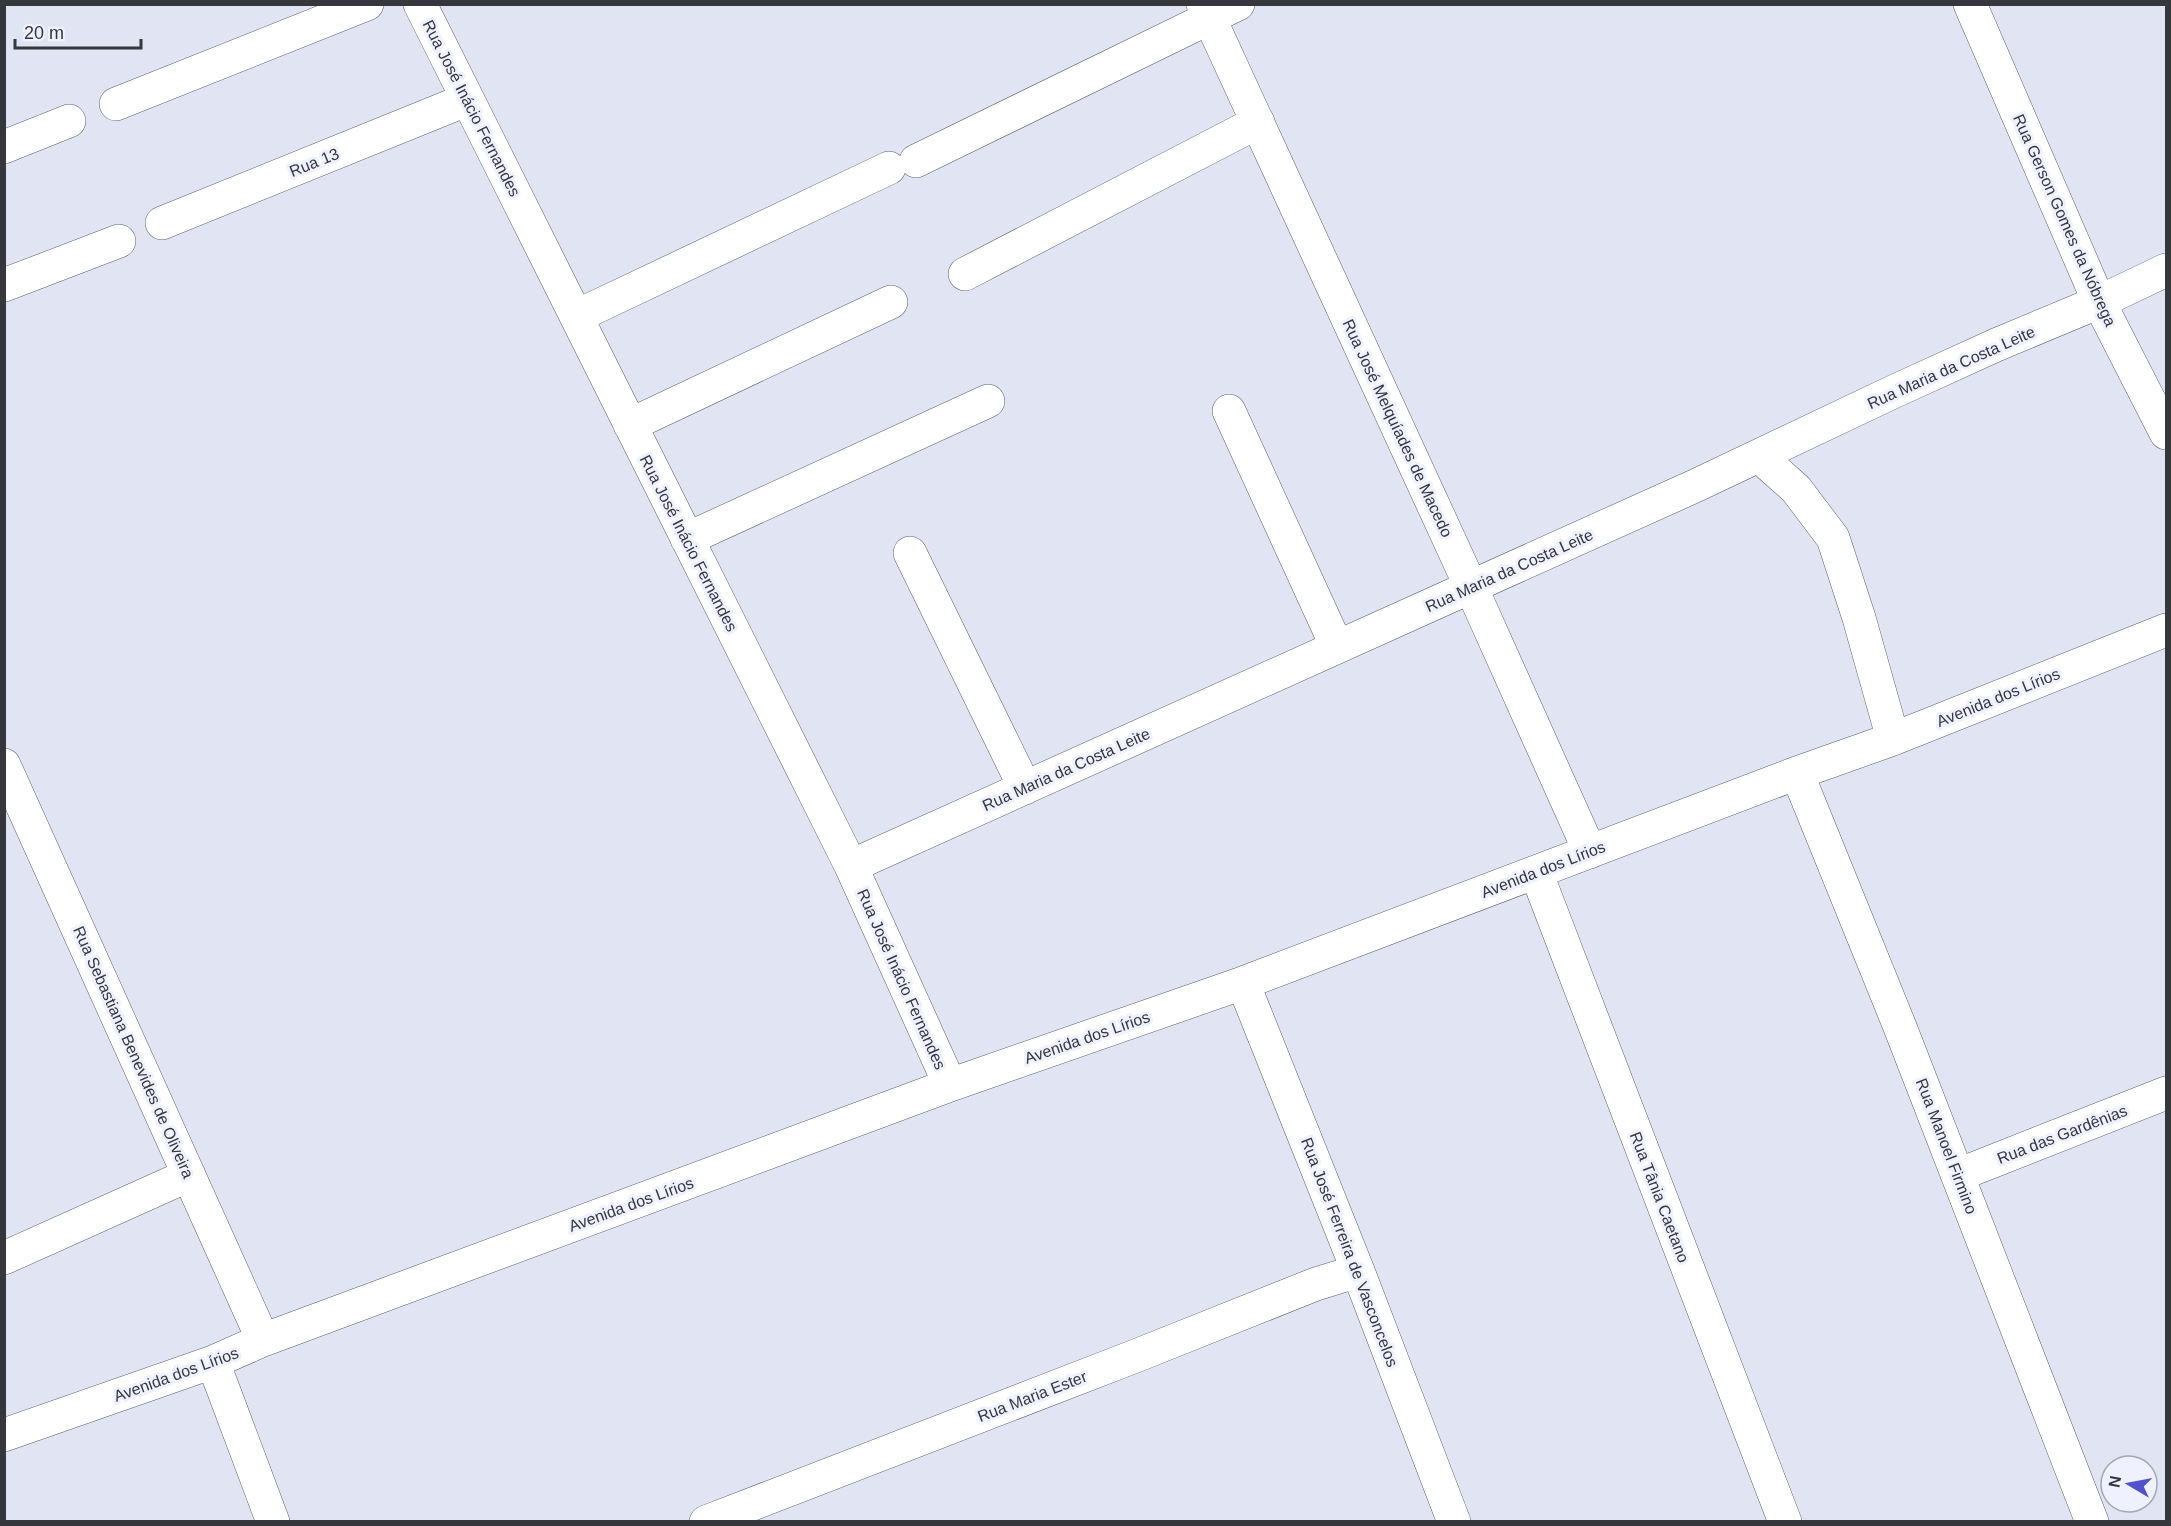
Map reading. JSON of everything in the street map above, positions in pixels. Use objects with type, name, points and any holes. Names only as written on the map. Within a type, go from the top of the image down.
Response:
[{"type":"street","points":[[116,104],[367,4]]},
{"type":"street","name":"Rua José Inácio Fernandes","points":[[420,4],[851,866],[950,1085]]},
{"type":"street","name":"Rua Gerson Gomes da Nóbrega","points":[[1970,4],[2099,302],[2166,433]]},
{"type":"street","points":[[577,316],[903,164],[1217,9]]},
{"type":"street","name":"Rua José Melquíades de Macedo","points":[[1217,9],[1258,122],[1590,852]]},
{"type":"street","name":"Rua 13","points":[[162,224],[466,100]]},
{"type":"street","points":[[4,147],[69,121]]},
{"type":"street","points":[[965,274],[1258,122]]},
{"type":"street","points":[[4,285],[119,241]]},
{"type":"street","name":"Rua Maria da Costa Leite","points":[[851,866],[1471,587],[1986,350],[2099,302],[2166,270]]},
{"type":"street","points":[[630,425],[891,302]]},
{"type":"street","points":[[687,539],[988,401]]},
{"type":"street","points":[[1228,411],[1337,647]]},
{"type":"street","points":[[1759,456],[1796,489],[1833,538],[1859,618],[1893,739]]},
{"type":"street","points":[[910,553],[1024,788]]},
{"type":"street","name":"Avenida dos Lírios","points":[[4,1435],[213,1362],[263,1340],[950,1085],[1243,983],[1797,773],[1893,739],[2166,630]]},
{"type":"street","name":"Rua Sebastiana Benevides de Oliveira","points":[[4,765],[263,1340]]},
{"type":"street","name":"Rua Manoel Firmino","points":[[1797,773],[1958,1175],[2092,1521]]},
{"type":"street","name":"Rua Tânia Caetano","points":[[1536,872],[1785,1521]]},
{"type":"street","name":"Rua José Ferreira de Vasconcelos","points":[[1243,983],[1358,1271],[1454,1521]]},
{"type":"street","name":"Rua das Gardênias","points":[[1958,1175],[2166,1093]]},
{"type":"street","points":[[4,1258],[189,1175]]},
{"type":"street","name":"Rua Maria Ester","points":[[705,1521],[1126,1360],[1316,1284],[1358,1271]]},
{"type":"street","points":[[213,1362],[273,1521]]}]
